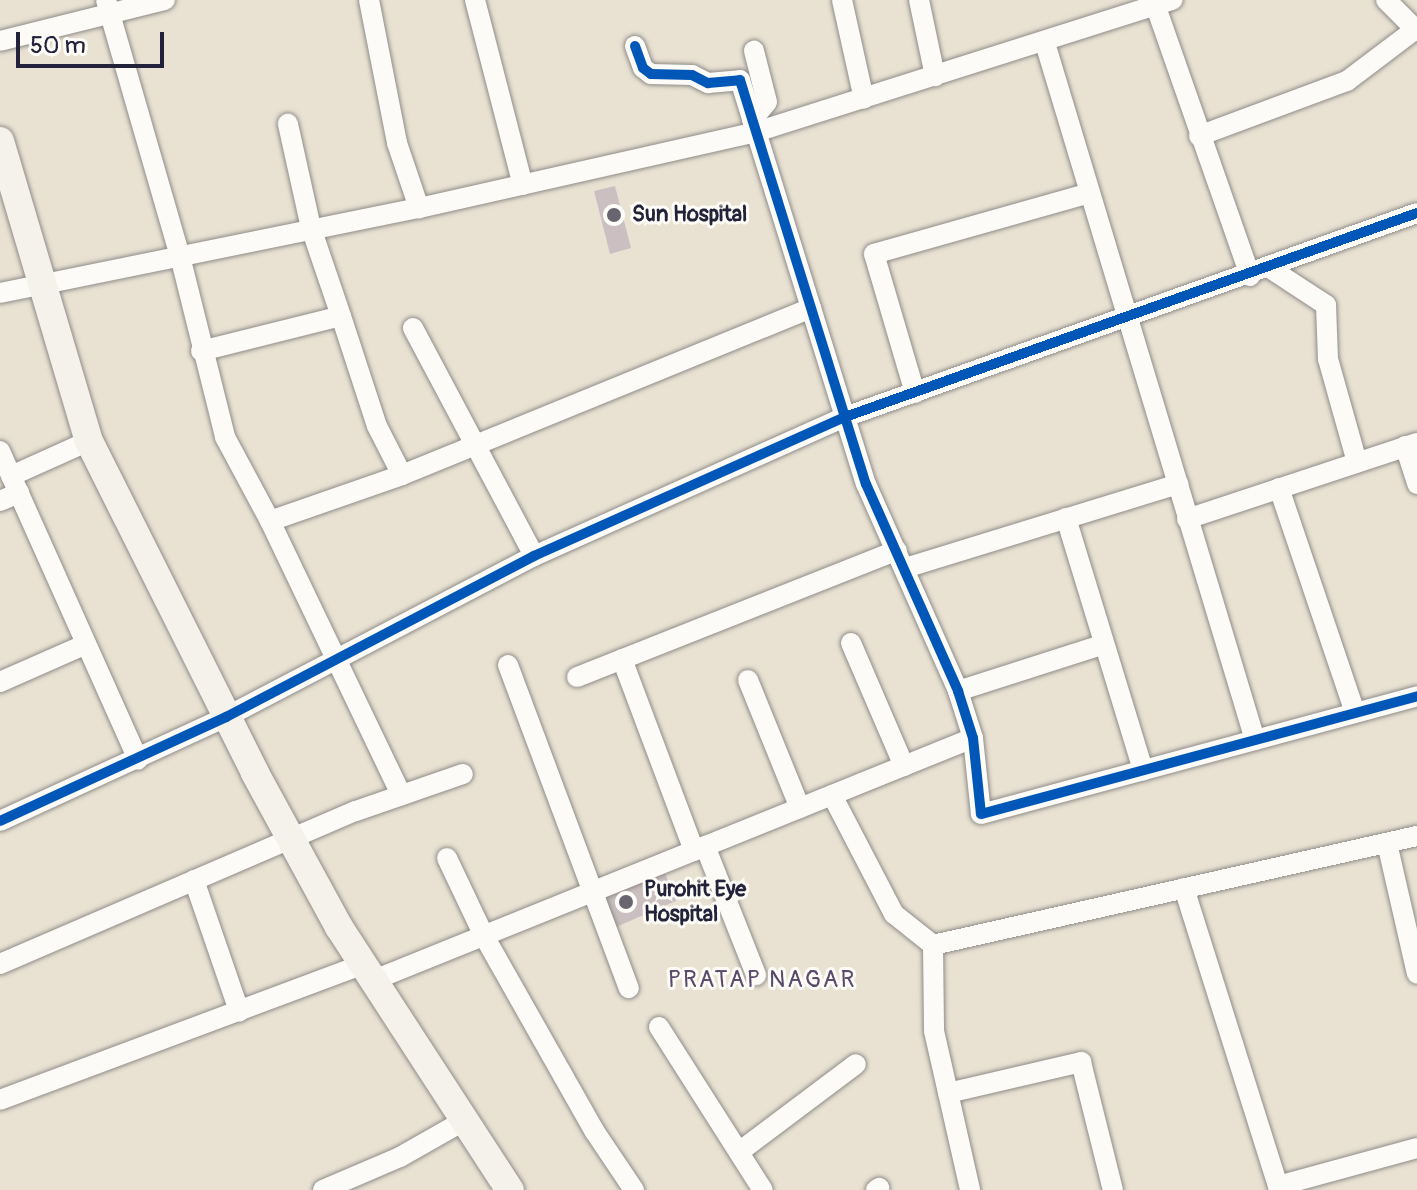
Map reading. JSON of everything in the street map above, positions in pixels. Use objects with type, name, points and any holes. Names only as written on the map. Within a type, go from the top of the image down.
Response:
[{"type":"street","points":[[0,41],[108,8],[165,0]]},
{"type":"street","points":[[369,0],[397,143],[419,208]]},
{"type":"street","points":[[475,0],[523,185]]},
{"type":"street","points":[[842,0],[864,99]]},
{"type":"street","points":[[919,0],[935,76]]},
{"type":"street","points":[[1199,136],[1347,81],[1417,30],[1386,0]]},
{"type":"street","points":[[0,293],[523,185],[864,99],[1164,4],[1199,136],[1250,276]]},
{"type":"street","points":[[108,8],[180,256],[201,351],[225,437],[270,521],[401,795]]},
{"type":"street","points":[[1045,43],[1255,740]]},
{"type":"street","points":[[635,46],[643,68],[651,74],[696,76],[708,83],[740,80],[866,484],[958,691],[973,738],[981,814],[1417,696]]},
{"type":"street","points":[[754,51],[767,102],[754,126]]},
{"type":"street","points":[[288,124],[311,228],[377,426],[402,475]]},
{"type":"street","points":[[0,141],[89,441],[226,717],[290,838],[368,972],[510,1190]]},
{"type":"street","points":[[915,393],[874,254],[1090,193]]},
{"type":"street","points":[[0,821],[226,717],[534,556],[845,417],[1271,269],[1417,213]]},
{"type":"street","points":[[1271,269],[1326,305],[1328,359],[1357,462]]},
{"type":"street","points":[[270,521],[402,475],[811,308]]},
{"type":"street","points":[[201,351],[341,316]]},
{"type":"street","points":[[413,328],[534,556]]},
{"type":"street","points":[[10,490],[89,441]]},
{"type":"street","points":[[1187,519],[1411,445],[1417,484]]},
{"type":"street","points":[[0,451],[10,490],[86,644],[138,760]]},
{"type":"street","points":[[577,677],[901,559],[1066,518],[1178,484]]},
{"type":"street","points":[[1279,488],[1355,713]]},
{"type":"street","points":[[1066,518],[1143,770]]},
{"type":"street","points":[[851,643],[904,766]]},
{"type":"street","points":[[0,682],[86,644]]},
{"type":"street","points":[[958,691],[1104,644]]},
{"type":"street","points":[[622,659],[699,849],[756,975]]},
{"type":"street","points":[[508,665],[589,893],[629,988]]},
{"type":"street","points":[[748,680],[800,808]]},
{"type":"street","points":[[0,1100],[239,1011],[484,936],[973,738]]},
{"type":"street","points":[[0,964],[290,838],[463,774]]},
{"type":"street","points":[[832,795],[894,914],[933,945]]},
{"type":"street","points":[[933,945],[1417,836]]},
{"type":"street","points":[[1387,843],[1417,974]]},
{"type":"street","points":[[447,858],[484,936],[595,1132],[634,1190]]},
{"type":"street","points":[[194,880],[239,1011]]},
{"type":"street","points":[[1184,888],[1278,1188],[1417,1148]]},
{"type":"street","points":[[933,945],[934,1031],[970,1190]]},
{"type":"street","points":[[659,1027],[763,1190]]},
{"type":"street","points":[[948,1093],[1081,1062],[1113,1190]]},
{"type":"street","points":[[739,1152],[856,1064]]},
{"type":"street","points":[[323,1190],[400,1157],[465,1120]]},
{"type":"building","points":[[615,186],[631,248],[610,254],[594,191]]},
{"type":"building","points":[[664,871],[676,901],[616,927],[604,897]]},
{"type":"cycle path","points":[[635,46],[643,68],[651,74],[692,75],[708,83],[740,80],[866,484],[958,691],[973,738],[981,814],[1417,696]]},
{"type":"cycle path","points":[[0,821],[226,717],[534,556],[845,417],[1417,213]]},
{"type":"place","name":"Sun Hospital","points":[[614,215]]},
{"type":"place","name":"Purohit Eye Hospital","points":[[626,902]]},
{"type":"district","name":"PRATAP NAGAR","points":[[762,980]]}]
